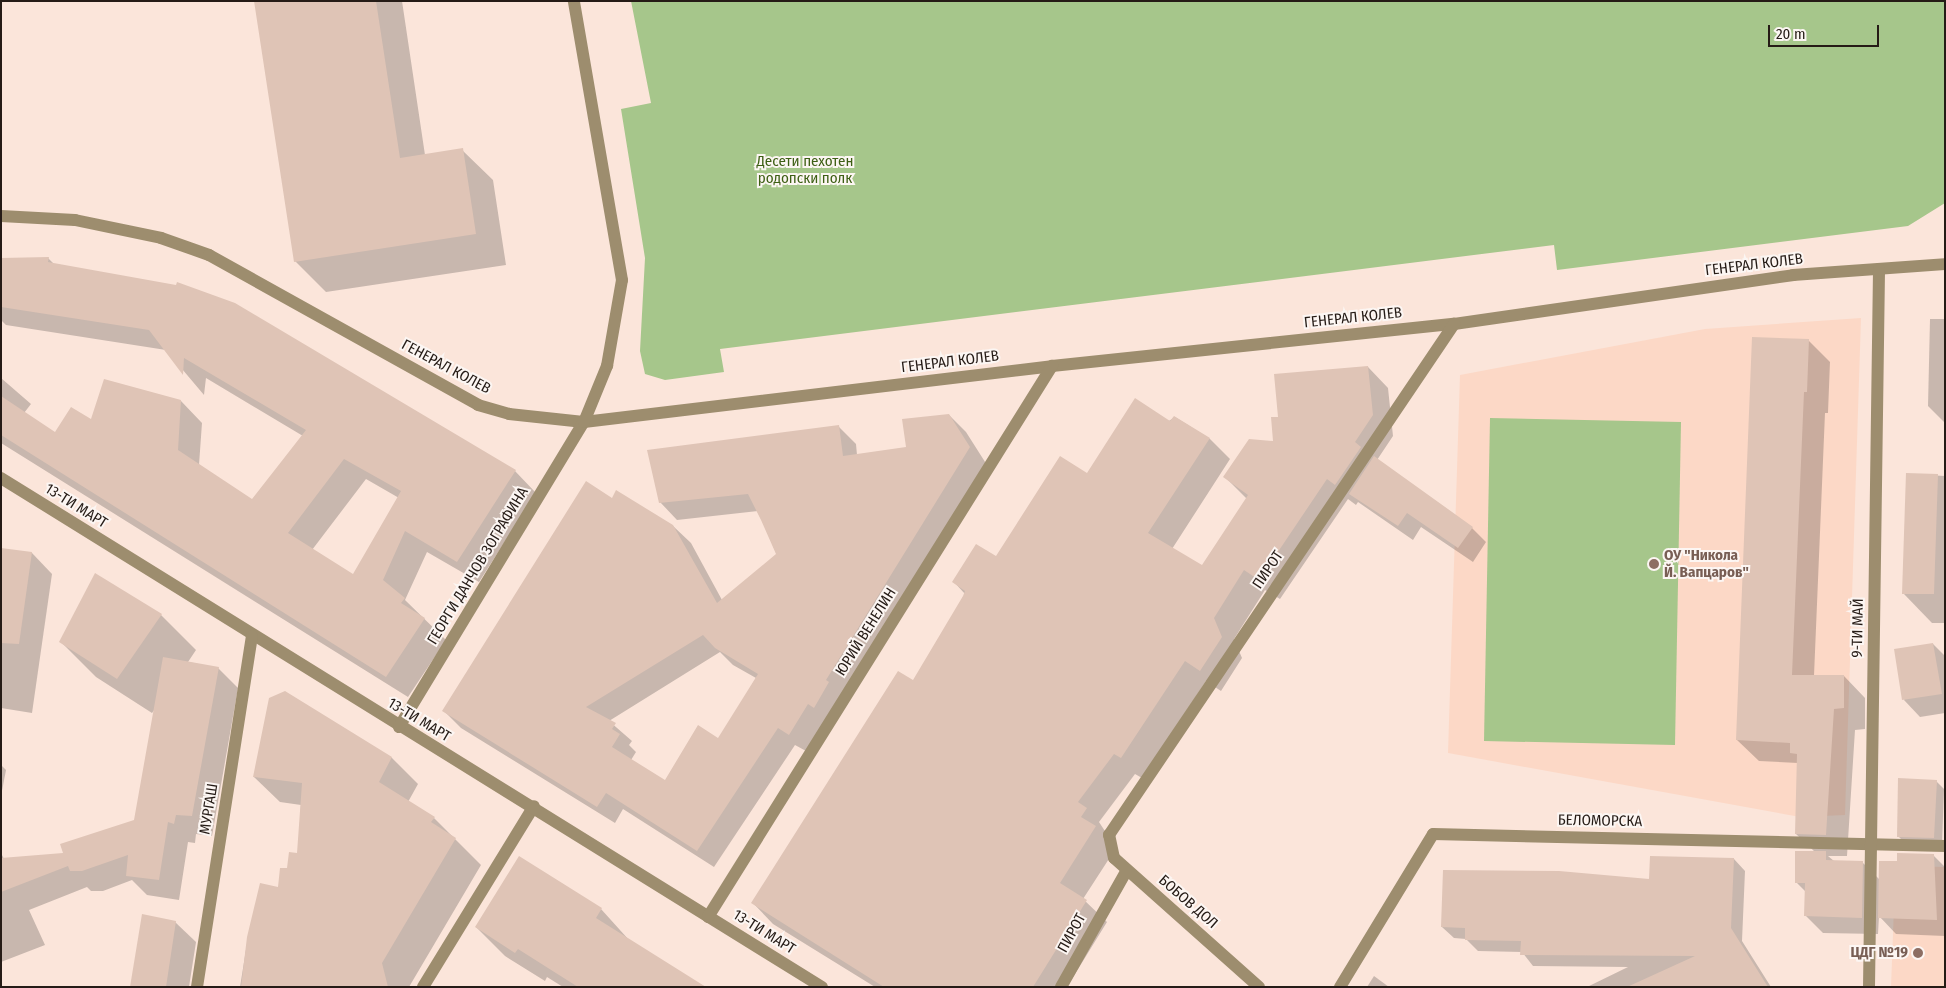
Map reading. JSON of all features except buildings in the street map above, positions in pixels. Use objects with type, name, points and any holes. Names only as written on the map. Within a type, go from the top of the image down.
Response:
[{"type":"street","name":"ГЕОРГИ ДАНЧОВ ЗОГРАФИНА","points":[[399,727],[584,422],[607,366],[622,280],[574,1]]},
{"type":"street","name":"ГЕНЕРАЛ КОЛЕВ","points":[[1,216],[75,220],[162,238],[209,255],[478,405],[518,416],[584,422],[1052,366],[1454,324],[1793,275],[1945,264]]},
{"type":"street","name":"9-ТИ МАЙ","points":[[1868,987],[1872,844],[1879,269]]},
{"type":"street","name":"ПИРОТ","points":[[1109,835],[1454,324]]},
{"type":"street","name":"ЮРИЙ ВЕНЕЛИН","points":[[708,917],[1052,366]]},
{"type":"street","name":"13-ТИ МАРТ","points":[[1,478],[399,727],[534,806],[822,987]]},
{"type":"street","name":"МУРГАШ","points":[[197,987],[252,636]]},
{"type":"street","points":[[423,987],[534,806]]},
{"type":"street","name":"БЕЛОМОРСКА","points":[[1340,987],[1433,834],[1945,846]]},
{"type":"street","name":"БОБОВ ДОЛ","points":[[1109,835],[1114,858],[1259,987]]},
{"type":"street","name":"ПИРОТ","points":[[1061,987],[1127,870]]},
{"type":"shaded area","name":"ОУ \"Никола Й. Вапцаров\"","points":[[1861,318],[1845,815],[1800,817],[1448,753],[1460,375],[1705,329]]},
{"type":"shaded area","name":"ЦДГ №19","points":[[1904,866],[1945,867],[1945,987],[1891,987],[1895,880]]},
{"type":"green space","name":"Десети пехотен родопски полк","points":[[631,1],[1945,1],[1945,203],[1908,226],[1557,270],[1554,245],[720,349],[724,372],[665,380],[645,374],[640,351],[645,258],[621,109],[651,103]]},
{"type":"green space","points":[[1490,418],[1681,422],[1675,745],[1484,741]]},
{"type":"place","name":"ОУ \"Никола Й. Вапцаров\"","points":[[1654,564]]},
{"type":"place","name":"ЦДГ №19","points":[[1918,953]]}]
